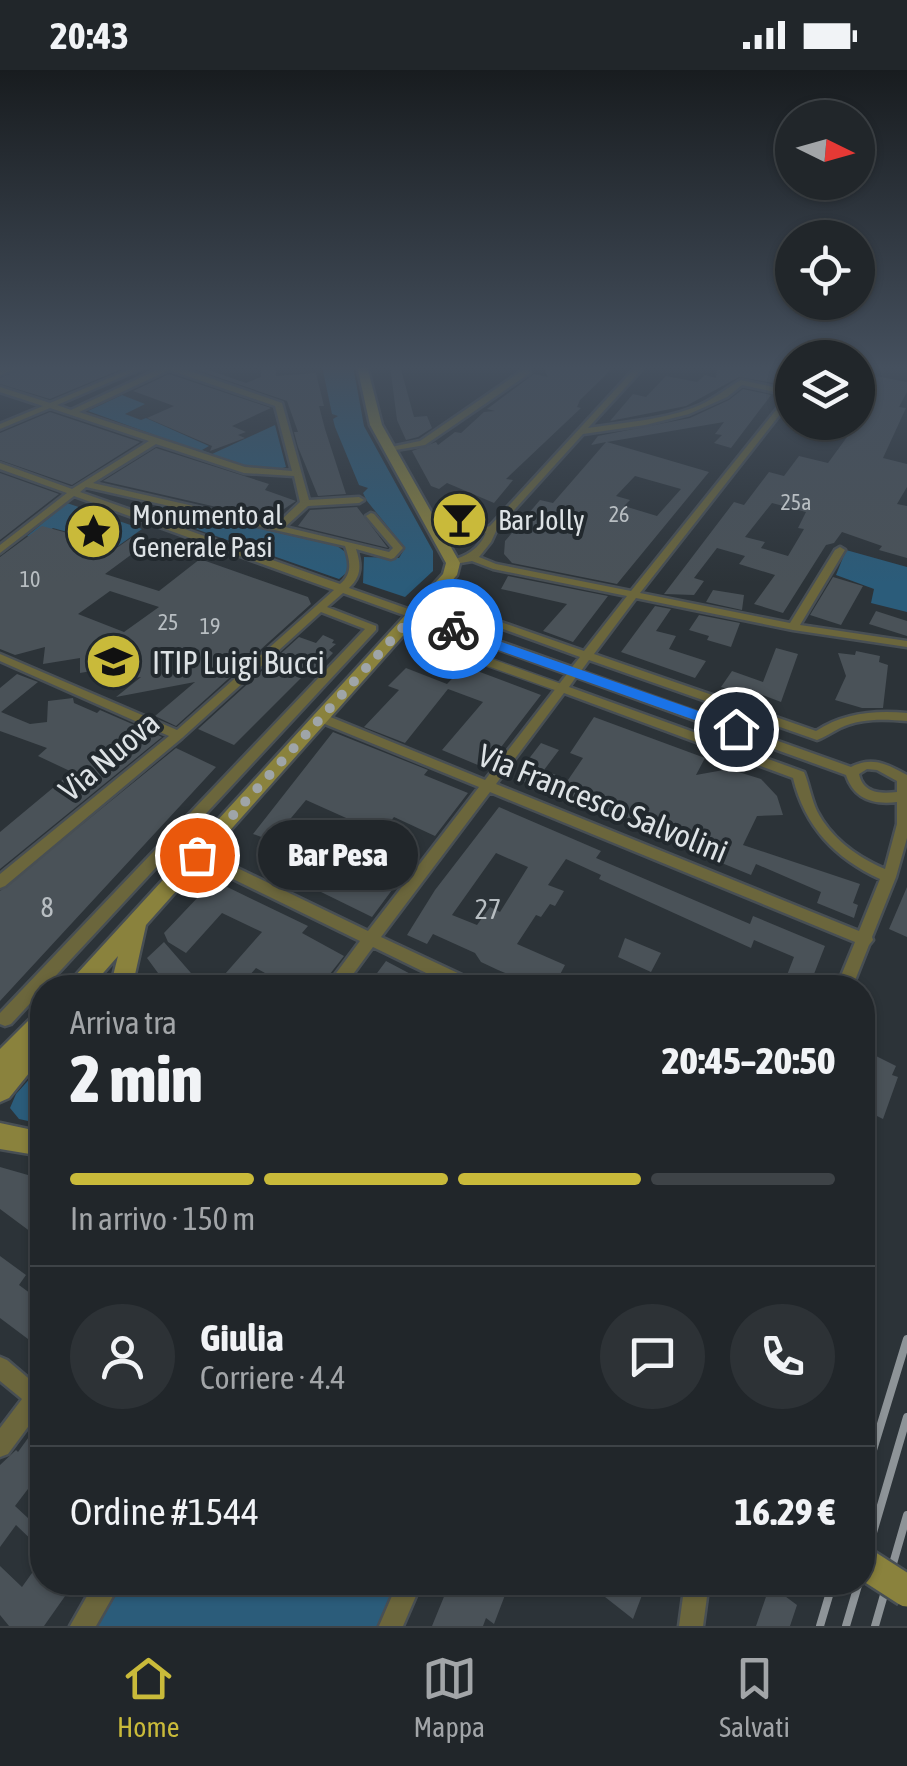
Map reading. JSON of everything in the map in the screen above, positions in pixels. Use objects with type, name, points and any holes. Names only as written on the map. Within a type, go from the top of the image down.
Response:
[{"type":"main road","points":[[86,975],[450,575],[453,563],[384,439]]},
{"type":"main road","points":[[123,975],[138,920]]},
{"type":"main road","points":[[0,1066],[30,1039]]},
{"type":"main road","points":[[0,1090],[30,1044]]},
{"type":"main road","points":[[2,1135],[30,1141]]},
{"type":"main road","points":[[875,1570],[907,1591]]},
{"type":"street","points":[[148,439],[244,470],[298,474]]},
{"type":"street","points":[[288,439],[304,503]]},
{"type":"street","points":[[390,448],[428,439]]},
{"type":"street","points":[[453,563],[474,558],[486,545],[493,528],[575,439]]},
{"type":"street","points":[[343,975],[757,439]]},
{"type":"street","points":[[0,550],[84,484],[155,441]]},
{"type":"street","points":[[0,466],[853,772],[878,765],[903,786],[904,824],[866,940],[850,975]]},
{"type":"street","points":[[84,484],[392,556],[398,548],[371,516]]},
{"type":"street","points":[[279,527],[304,503],[359,500]]},
{"type":"street","points":[[433,526],[478,532]]},
{"type":"street","points":[[442,543],[493,528]]},
{"type":"street","points":[[474,558],[470,541],[478,532]]},
{"type":"street","points":[[340,588],[351,580],[356,565],[350,544]]},
{"type":"street","points":[[794,627],[840,550]]},
{"type":"street","points":[[474,558],[492,566],[794,627],[907,644]]},
{"type":"street","name":"Via Nuova","points":[[0,882],[178,735],[340,588]]},
{"type":"street","points":[[428,600],[816,736],[833,724],[862,716],[907,716]]},
{"type":"street","points":[[44,975],[136,882],[372,628],[319,608]]},
{"type":"street","points":[[399,630],[799,775],[811,815],[832,846],[860,865],[888,876]]},
{"type":"street","points":[[0,657],[178,735]]},
{"type":"street","name":"Via Francesco Salvolini","points":[[319,717],[866,940]]},
{"type":"street","points":[[246,764],[270,774]]},
{"type":"street","points":[[853,772],[855,786],[871,797],[903,786]]},
{"type":"street","points":[[197,855],[446,975]]},
{"type":"street","points":[[136,882],[161,894]]},
{"type":"street","points":[[30,989],[2,1017],[30,1029]]},
{"type":"street","points":[[0,1367],[30,1390]]},
{"type":"street","points":[[0,1446],[30,1410]]},
{"type":"street","points":[[82,1626],[101,1595]]},
{"type":"street","points":[[390,1626],[404,1595]]},
{"type":"street","points":[[691,1626],[696,1595]]},
{"type":"shaded area","points":[[165,439],[192,439],[209,446],[202,450],[212,454],[245,439],[279,439],[286,467],[273,471],[246,468]]},
{"type":"shaded area","points":[[340,439],[371,439],[433,551],[433,571],[405,597],[363,583],[364,557],[399,558],[405,548],[367,501],[363,493],[368,488],[359,485]]},
{"type":"shaded area","points":[[67,503],[142,529],[118,546],[53,528],[38,539],[27,536]]},
{"type":"shaded area","points":[[161,506],[337,546],[351,556],[350,570],[339,579],[144,511]]},
{"type":"shaded area","points":[[846,550],[907,567],[907,612],[871,603],[874,589],[836,575]]},
{"type":"shaded area","points":[[30,1078],[30,1121],[19,1119],[10,1108]]},
{"type":"shaded area","points":[[112,1595],[399,1595],[385,1626],[93,1626]]},
{"type":"building","points":[[0,439],[130,439],[140,442],[72,485],[0,460]]},
{"type":"building","points":[[195,439],[243,439],[210,451],[212,446]]},
{"type":"building","points":[[296,439],[328,439],[346,494],[318,496]]},
{"type":"building","points":[[446,439],[549,439],[506,479],[513,480],[494,503],[447,483],[439,489],[431,486],[412,451],[436,442],[438,445]]},
{"type":"building","points":[[596,439],[627,439],[607,442],[709,472],[617,584],[512,563],[504,554],[505,541],[540,500],[553,503],[606,442],[591,445]],"holes":[[[635,476],[681,489],[657,516],[624,506],[630,500],[616,496]]]},
{"type":"building","points":[[718,439],[738,439],[731,448],[714,443]]},
{"type":"building","points":[[892,439],[883,458],[907,464],[907,487],[897,504],[907,506],[907,558],[842,532],[834,543],[826,545],[783,613],[754,604],[775,575],[739,564],[745,556],[717,548],[694,578],[704,581],[694,595],[664,594],[734,502],[744,505],[769,472],[784,476],[799,456],[828,463],[845,440]],"holes":[[[772,503],[806,512],[798,528],[804,529],[788,556],[761,548],[765,542],[745,537]]]},
{"type":"building","points":[[156,448],[269,484],[265,490],[296,501],[269,519],[103,481]]},
{"type":"building","points":[[0,473],[59,494],[0,540]]},
{"type":"building","points":[[357,507],[388,548],[298,526],[310,510]]},
{"type":"building","points":[[42,526],[118,547],[131,538],[147,543],[105,574],[159,591],[200,559],[308,597],[311,604],[176,726],[155,716],[195,682],[116,697],[141,677],[104,683],[103,669],[80,673],[80,658],[43,664],[45,647],[15,655],[0,649],[0,557]],"holes":[[[110,591],[159,607],[124,632],[78,614]]]},
{"type":"building","points":[[508,576],[608,596],[573,642],[543,631],[567,604],[501,589]]},
{"type":"building","points":[[833,577],[863,586],[841,625],[810,615]]},
{"type":"building","points":[[713,590],[744,595],[742,610],[706,602]]},
{"type":"building","points":[[655,606],[671,609],[656,631],[676,636],[669,649],[706,661],[695,678],[621,652]]},
{"type":"building","points":[[876,611],[907,621],[907,636],[869,624]]},
{"type":"building","points":[[699,615],[740,623],[731,647],[689,630]]},
{"type":"building","points":[[323,635],[334,640],[332,643],[336,644],[329,650],[333,653],[316,671],[310,669],[234,745],[198,729],[299,637],[316,643]]},
{"type":"building","points":[[776,648],[798,654],[781,702],[752,691],[744,690],[742,694],[721,687],[732,671],[763,682]]},
{"type":"building","points":[[856,651],[880,656],[879,662],[888,665],[883,708],[862,708],[835,700],[846,676],[838,653],[855,655]]},
{"type":"building","points":[[464,666],[541,695],[485,768],[442,750],[483,702],[448,689],[405,743],[364,727],[399,690],[388,686],[406,668],[447,684]]},
{"type":"building","points":[[17,674],[38,682],[1,712],[30,724],[47,722],[48,701],[73,698],[74,703],[162,737],[0,869],[0,832],[72,772],[38,756],[47,748],[0,731],[0,688]]},
{"type":"building","points":[[594,717],[705,758],[696,775],[729,769],[761,779],[777,796],[783,815],[757,816],[743,845],[860,884],[853,903],[858,905],[854,918],[817,903],[821,892],[756,864],[751,875],[514,778],[541,743],[559,750],[544,770],[568,780],[583,758],[570,753]]},
{"type":"building","points":[[333,732],[428,770],[424,775],[468,793],[435,836],[394,817],[372,845],[412,863],[372,917],[270,867],[283,853],[334,877],[354,852],[346,848],[364,826],[306,800],[272,841],[253,834]]},
{"type":"building","points":[[176,748],[216,767],[0,1001],[0,891]]},
{"type":"building","points":[[499,807],[601,851],[596,858],[750,924],[753,916],[825,946],[816,975],[787,975],[794,957],[754,940],[751,948],[599,879],[601,875],[566,859],[548,885],[564,891],[555,906],[550,904],[541,917],[536,915],[517,944],[565,965],[560,975],[512,975],[433,934],[427,944],[407,935],[435,890]],"holes":[[[496,853],[528,867],[500,912],[490,907],[477,925],[452,915]]]},
{"type":"building","points":[[219,883],[308,926],[302,933],[344,956],[329,975],[269,975],[256,968],[250,975],[227,975],[262,932],[222,913],[186,953],[168,942],[164,933],[200,895],[203,897]]},
{"type":"building","points":[[907,887],[907,937],[889,929]]},
{"type":"building","points":[[625,938],[661,953],[651,972],[618,957]]},
{"type":"building","points":[[164,942],[193,975],[159,975],[147,958]]},
{"type":"building","points":[[386,961],[412,975],[376,975]]},
{"type":"building","points":[[875,1056],[896,1066],[892,1075],[898,1077],[883,1119],[875,1115]]},
{"type":"building","points":[[0,1167],[30,1176],[30,1231],[0,1209]]},
{"type":"building","points":[[0,1256],[26,1275],[19,1285],[30,1293],[30,1339],[0,1318]]},
{"type":"building","points":[[30,1435],[30,1486],[15,1506],[30,1520],[30,1538],[16,1525],[0,1547],[0,1465],[18,1452]]},
{"type":"building","points":[[0,1566],[22,1587],[30,1576],[30,1595],[66,1595],[44,1626],[9,1626],[0,1615]]},
{"type":"building","points":[[445,1595],[505,1595],[494,1624],[486,1618],[483,1626],[432,1626]]},
{"type":"building","points":[[603,1595],[642,1595],[633,1619]]},
{"type":"building","points":[[767,1595],[784,1595],[797,1605],[790,1626],[756,1626]]},
{"type":"railway","points":[[875,1444],[907,1339]]},
{"type":"railway","points":[[875,1526],[907,1417]]},
{"type":"railway","points":[[875,1626],[907,1515]]},
{"type":"railway","points":[[820,1626],[829,1595]]},
{"type":"railway","points":[[846,1626],[855,1595]]},
{"type":"way so far","points":[[197,855],[414,615],[453,629]]},
{"type":"place","name":"Bar Jolly","points":[[459,520]]},
{"type":"place","name":"Monumento al Generale Pasi","points":[[93,531]]},
{"type":"place","name":"ITIP Luigi Bucci","points":[[113,662]]},
{"type":"place","name":"Bar Pesa","points":[[197,855]]},
{"type":"route","points":[[453,629],[736,729]]}]
